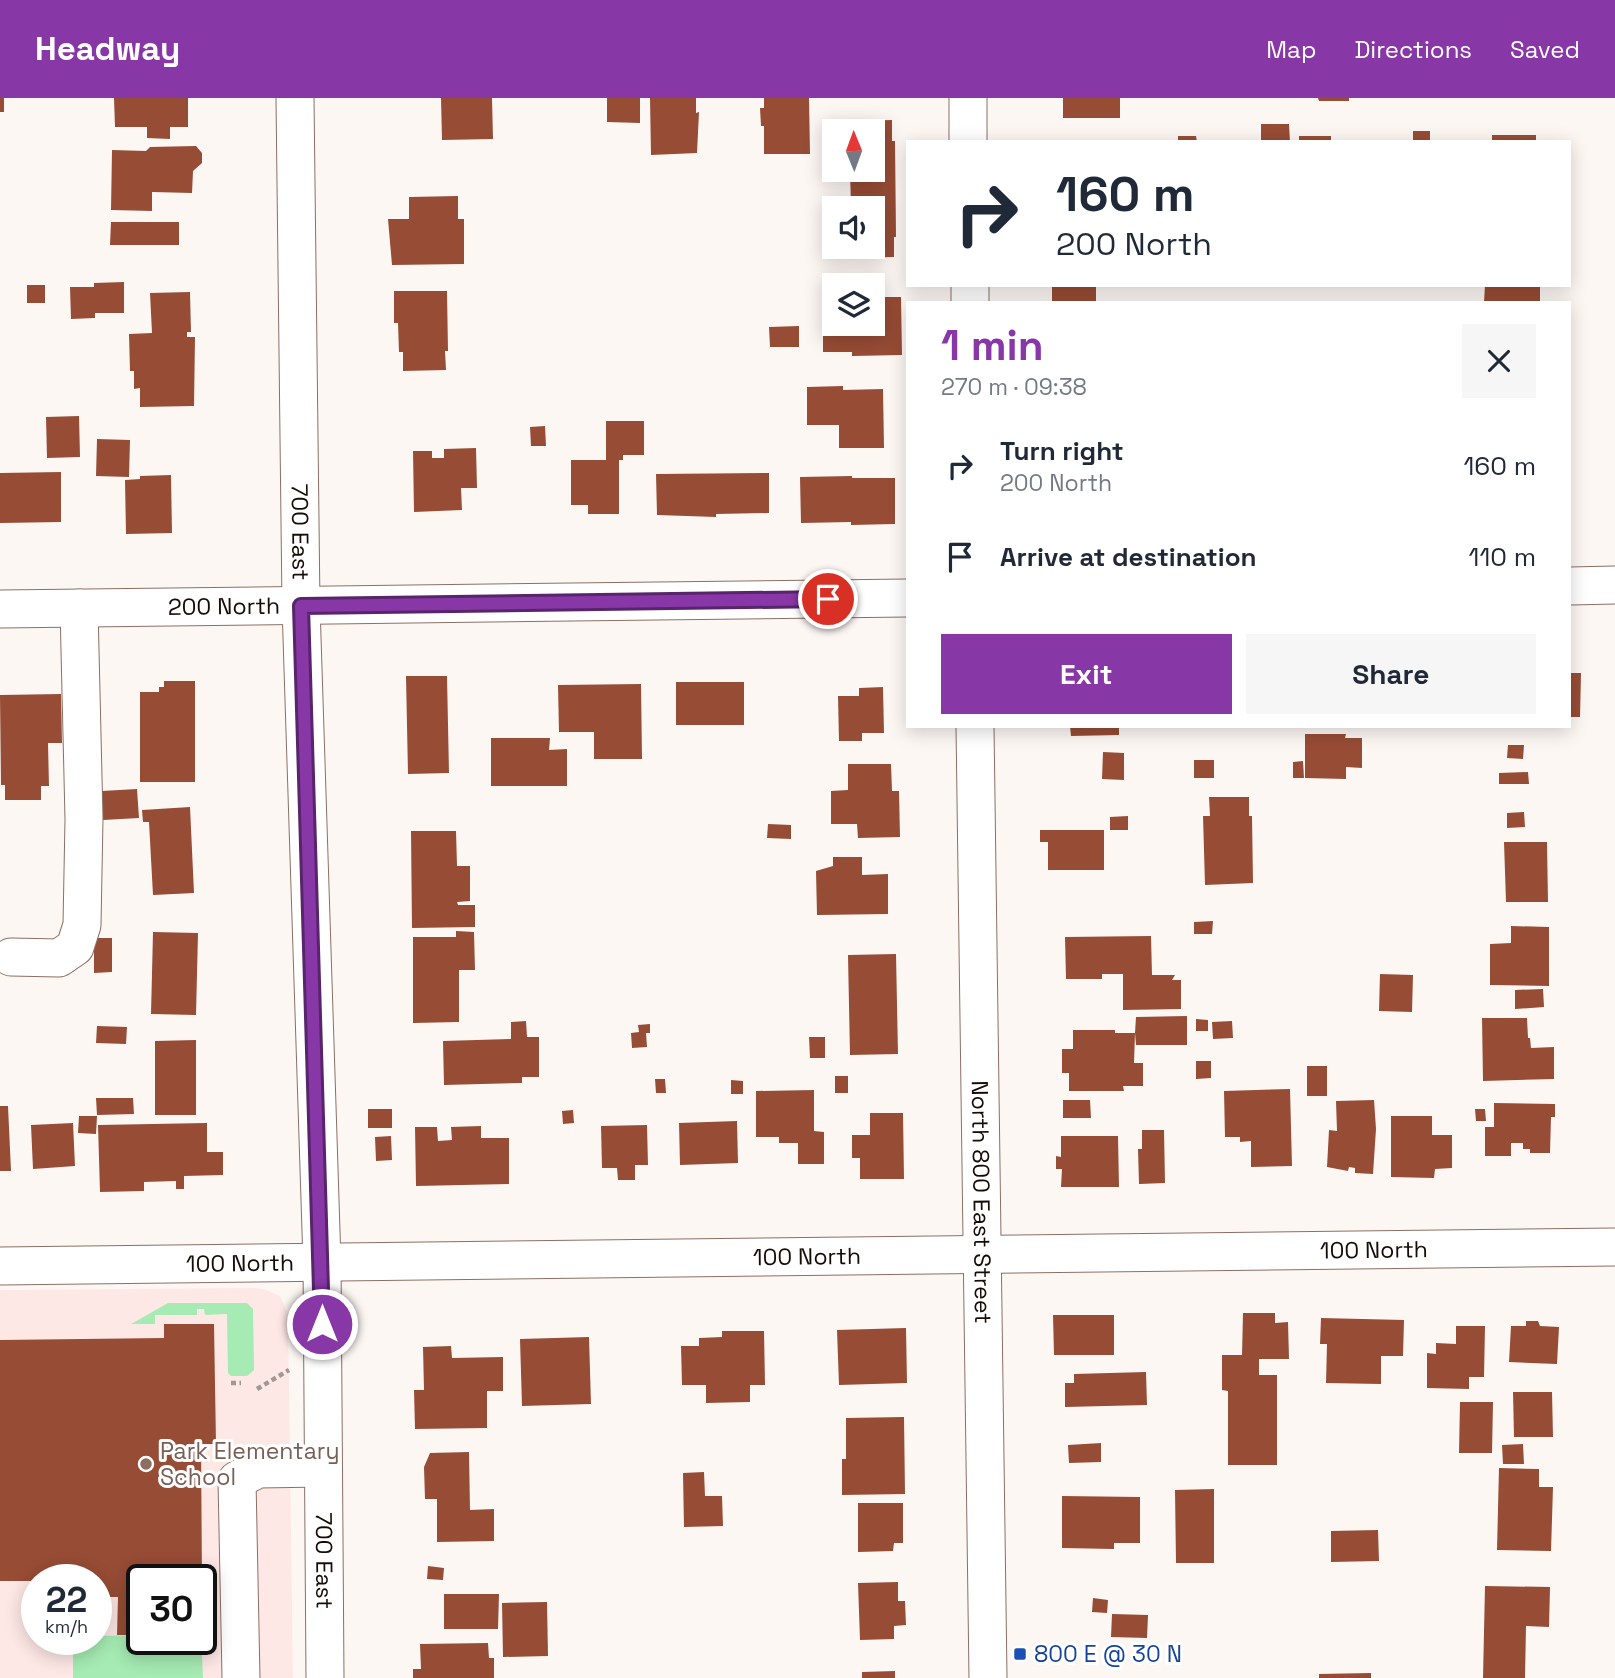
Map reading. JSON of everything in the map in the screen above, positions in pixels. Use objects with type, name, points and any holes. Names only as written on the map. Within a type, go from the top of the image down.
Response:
[{"type":"street","name":"700 East","points":[[295,98],[301,606],[322,1262],[325,1678]]},
{"type":"street","points":[[968,98],[968,140]]},
{"type":"street","points":[[1571,586],[1615,585]]},
{"type":"street","name":"200 North","points":[[0,609],[906,598]]},
{"type":"street","points":[[11,957],[59,958],[75,947],[82,925],[84,819],[79,608]]},
{"type":"street","name":"North 800 East Street","points":[[975,728],[988,1678]]},
{"type":"street","name":"100 North","points":[[0,1266],[1615,1247]]},
{"type":"street","points":[[241,1678],[237,1479],[258,1469],[323,1468]]},
{"type":"path","points":[[231,1383],[241,1383]]},
{"type":"shaded area","name":"Park Elementary School","points":[[253,1288],[264,1289],[280,1296],[288,1314],[293,1678],[0,1678],[0,1290]]},
{"type":"green space","points":[[168,1303],[247,1303],[253,1309],[254,1370],[247,1376],[231,1376],[228,1373],[227,1314],[205,1315],[204,1309],[197,1309],[197,1315],[155,1315],[155,1324],[131,1324]]},
{"type":"green space","points":[[126,1635],[126,1655],[202,1655],[203,1678],[73,1678],[73,1655],[112,1655],[112,1636]]},
{"type":"building","points":[[0,98],[4,98],[4,112],[0,112]]},
{"type":"building","points":[[114,98],[188,98],[188,127],[170,127],[170,139],[147,138],[147,127],[115,127]]},
{"type":"building","points":[[441,98],[492,98],[493,139],[442,140]]},
{"type":"building","points":[[607,98],[640,98],[640,123],[607,122]]},
{"type":"building","points":[[650,98],[696,98],[696,113],[699,112],[697,153],[651,155]]},
{"type":"building","points":[[764,98],[809,98],[810,154],[764,154],[764,126],[761,126],[760,108],[764,108]]},
{"type":"building","points":[[1063,98],[1120,98],[1120,118],[1063,118]]},
{"type":"building","points":[[1318,98],[1349,98],[1349,101],[1319,101]]},
{"type":"building","points":[[886,120],[892,120],[892,141],[895,141],[894,257],[885,257],[885,196],[851,196],[850,182],[886,182]]},
{"type":"building","points":[[1261,124],[1289,124],[1290,140],[1261,140]]},
{"type":"building","points":[[1413,131],[1430,131],[1430,140],[1413,140]]},
{"type":"building","points":[[1492,135],[1536,135],[1536,140],[1492,140]]},
{"type":"building","points":[[1178,136],[1196,136],[1197,140],[1178,140]]},
{"type":"building","points":[[1299,136],[1331,136],[1331,140],[1299,140]]},
{"type":"building","points":[[196,146],[202,153],[202,163],[193,171],[192,193],[152,192],[152,211],[111,210],[112,150],[146,151],[150,147]]},
{"type":"building","points":[[458,196],[458,219],[464,219],[464,264],[392,265],[388,219],[409,219],[409,197]]},
{"type":"building","points":[[111,222],[179,222],[179,245],[110,245]]},
{"type":"building","points":[[124,282],[124,313],[95,313],[95,318],[71,319],[70,287],[94,287],[94,283]]},
{"type":"building","points":[[27,285],[45,285],[45,303],[27,303]]},
{"type":"building","points":[[1052,287],[1096,287],[1096,301],[1052,301]]},
{"type":"building","points":[[1485,287],[1540,287],[1540,301],[1484,301]]},
{"type":"building","points":[[394,291],[447,291],[446,370],[403,371],[398,323],[394,323]]},
{"type":"building","points":[[190,292],[191,332],[187,332],[187,337],[195,337],[194,406],[140,407],[140,388],[134,389],[134,371],[130,371],[129,334],[152,333],[150,293]]},
{"type":"building","points":[[885,297],[901,297],[902,355],[852,356],[852,352],[823,352],[823,336],[885,336]]},
{"type":"building","points":[[799,326],[799,347],[770,347],[769,327]]},
{"type":"building","points":[[843,386],[843,390],[883,389],[884,448],[839,448],[839,425],[807,425],[807,387]]},
{"type":"building","points":[[79,416],[80,457],[47,458],[46,417]]},
{"type":"building","points":[[606,421],[644,421],[644,455],[623,455],[623,460],[619,460],[619,514],[588,514],[588,505],[571,505],[571,460],[606,460]]},
{"type":"building","points":[[545,426],[546,446],[531,446],[530,427]]},
{"type":"building","points":[[97,439],[130,440],[129,477],[96,476]]},
{"type":"building","points":[[476,448],[477,488],[461,488],[462,510],[414,512],[413,451],[432,451],[432,458],[444,458],[444,449]]},
{"type":"building","points":[[61,472],[61,522],[0,523],[0,473]]},
{"type":"building","points":[[769,473],[769,513],[716,514],[716,517],[657,515],[656,474]]},
{"type":"building","points":[[171,475],[172,533],[126,534],[125,480],[140,479],[140,476]]},
{"type":"building","points":[[800,477],[895,478],[895,524],[801,523]]},
{"type":"building","points":[[1571,673],[1581,673],[1580,717],[1571,717]]},
{"type":"building","points":[[406,676],[447,676],[449,773],[408,774]]},
{"type":"building","points":[[164,681],[195,681],[195,782],[140,782],[140,692],[159,692],[159,687],[164,687]]},
{"type":"building","points":[[676,682],[744,682],[744,725],[676,725]]},
{"type":"building","points":[[641,684],[642,759],[594,759],[594,732],[559,732],[558,685]]},
{"type":"building","points":[[883,687],[884,733],[862,733],[862,741],[839,741],[838,696],[859,696],[859,688]]},
{"type":"building","points":[[61,694],[62,743],[48,743],[49,786],[41,786],[41,800],[5,800],[5,785],[1,785],[0,695]]},
{"type":"building","points":[[1070,728],[1119,728],[1119,735],[1071,736]]},
{"type":"building","points":[[1305,734],[1346,734],[1345,738],[1362,738],[1362,768],[1346,767],[1346,779],[1305,778]]},
{"type":"building","points":[[491,738],[550,738],[549,750],[567,749],[567,786],[491,786]]},
{"type":"building","points":[[1508,745],[1524,745],[1523,759],[1507,758]]},
{"type":"building","points":[[1103,752],[1124,753],[1124,780],[1102,779]]},
{"type":"building","points":[[1194,760],[1214,760],[1214,778],[1194,778]]},
{"type":"building","points":[[1303,761],[1304,778],[1293,778],[1293,762]]},
{"type":"building","points":[[848,764],[891,764],[892,791],[899,791],[900,837],[858,838],[857,824],[831,824],[831,791],[848,790]]},
{"type":"building","points":[[1528,772],[1529,784],[1499,784],[1499,773]]},
{"type":"building","points":[[137,789],[139,818],[103,820],[102,791]]},
{"type":"building","points":[[1209,797],[1249,797],[1249,816],[1252,816],[1253,883],[1205,885],[1203,816],[1210,816]]},
{"type":"building","points":[[190,807],[194,893],[153,895],[149,822],[143,822],[142,810]]},
{"type":"building","points":[[1524,812],[1525,827],[1507,828],[1507,813]]},
{"type":"building","points":[[1128,816],[1128,830],[1110,830],[1110,817]]},
{"type":"building","points":[[768,824],[791,825],[791,839],[767,838]]},
{"type":"building","points":[[1040,830],[1104,830],[1104,870],[1048,870],[1048,842],[1040,842]]},
{"type":"building","points":[[411,831],[456,831],[457,866],[470,866],[470,901],[457,902],[458,905],[475,905],[475,927],[412,928]]},
{"type":"building","points":[[1504,842],[1547,842],[1548,902],[1506,902]]},
{"type":"building","points":[[833,857],[862,857],[862,875],[888,874],[888,914],[817,915],[816,871],[833,866]]},
{"type":"building","points":[[1213,921],[1212,934],[1194,934],[1194,922]]},
{"type":"building","points":[[1511,926],[1549,927],[1549,986],[1490,985],[1490,944],[1511,943]]},
{"type":"building","points":[[456,931],[474,932],[475,970],[459,970],[459,1022],[413,1023],[413,937],[456,937]]},
{"type":"building","points":[[153,932],[198,933],[196,1015],[151,1014]]},
{"type":"building","points":[[1151,936],[1152,975],[1175,975],[1172,980],[1181,980],[1181,1009],[1123,1010],[1123,974],[1102,974],[1102,979],[1066,979],[1065,937]]},
{"type":"building","points":[[94,938],[112,938],[112,972],[94,973]]},
{"type":"building","points":[[896,954],[898,1054],[850,1055],[848,955]]},
{"type":"building","points":[[1380,974],[1413,975],[1412,1012],[1379,1011]]},
{"type":"building","points":[[1543,989],[1544,1007],[1515,1009],[1515,990]]},
{"type":"building","points":[[1187,1016],[1187,1045],[1136,1045],[1136,1017]]},
{"type":"building","points":[[1482,1018],[1527,1018],[1531,1048],[1554,1047],[1554,1079],[1483,1081]]},
{"type":"building","points":[[1196,1019],[1208,1020],[1208,1031],[1196,1031]]},
{"type":"building","points":[[526,1021],[527,1037],[539,1037],[539,1077],[522,1077],[522,1083],[444,1085],[443,1041],[511,1039],[511,1022]]},
{"type":"building","points":[[1232,1021],[1233,1038],[1213,1039],[1212,1022]]},
{"type":"building","points":[[650,1024],[650,1033],[646,1033],[647,1047],[632,1048],[631,1033],[639,1032],[638,1025]]},
{"type":"building","points":[[97,1026],[127,1027],[126,1044],[96,1043]]},
{"type":"building","points":[[1073,1030],[1135,1033],[1134,1063],[1143,1063],[1143,1086],[1123,1086],[1124,1091],[1069,1091],[1069,1073],[1062,1073],[1062,1049],[1073,1049]]},
{"type":"building","points":[[809,1037],[825,1037],[825,1058],[810,1058]]},
{"type":"building","points":[[196,1040],[196,1115],[155,1115],[155,1041]]},
{"type":"building","points":[[1196,1061],[1211,1061],[1211,1078],[1196,1079]]},
{"type":"building","points":[[1307,1066],[1327,1066],[1327,1096],[1307,1096]]},
{"type":"building","points":[[835,1076],[848,1076],[848,1093],[835,1093]]},
{"type":"building","points":[[655,1079],[665,1079],[666,1093],[656,1093]]},
{"type":"building","points":[[731,1080],[743,1081],[743,1094],[731,1094]]},
{"type":"building","points":[[1290,1089],[1292,1166],[1251,1167],[1251,1141],[1240,1142],[1240,1137],[1225,1137],[1224,1091]]},
{"type":"building","points":[[814,1090],[814,1131],[824,1132],[824,1164],[798,1164],[798,1143],[779,1143],[779,1137],[756,1137],[756,1091]]},
{"type":"building","points":[[96,1098],[133,1098],[134,1114],[97,1115]]},
{"type":"building","points":[[1063,1100],[1090,1100],[1091,1118],[1063,1118]]},
{"type":"building","points":[[1374,1100],[1376,1129],[1373,1174],[1355,1173],[1355,1168],[1349,1167],[1348,1171],[1327,1167],[1329,1130],[1337,1131],[1336,1101]]},
{"type":"building","points":[[1494,1103],[1555,1104],[1555,1117],[1551,1117],[1550,1153],[1530,1153],[1530,1149],[1523,1149],[1523,1143],[1511,1143],[1511,1156],[1485,1156],[1485,1127],[1494,1127]]},
{"type":"building","points":[[0,1106],[8,1106],[11,1171],[0,1171]]},
{"type":"building","points":[[368,1109],[392,1109],[392,1128],[368,1128]]},
{"type":"building","points":[[1475,1109],[1485,1109],[1486,1121],[1476,1121]]},
{"type":"building","points":[[573,1110],[574,1123],[563,1124],[562,1111]]},
{"type":"building","points":[[870,1113],[903,1113],[904,1179],[860,1179],[860,1158],[852,1158],[852,1135],[870,1135]]},
{"type":"building","points":[[79,1116],[97,1116],[96,1134],[78,1133]]},
{"type":"building","points":[[1391,1116],[1432,1116],[1432,1135],[1452,1135],[1452,1168],[1435,1169],[1434,1178],[1391,1177]]},
{"type":"building","points":[[737,1121],[738,1163],[680,1165],[679,1123]]},
{"type":"building","points":[[73,1123],[75,1166],[33,1169],[31,1125]]},
{"type":"building","points":[[207,1123],[207,1152],[223,1152],[223,1175],[184,1176],[184,1189],[176,1189],[176,1181],[144,1182],[144,1191],[100,1192],[98,1125]]},
{"type":"building","points":[[647,1125],[648,1165],[635,1165],[635,1180],[618,1180],[617,1168],[602,1168],[601,1126]]},
{"type":"building","points":[[481,1126],[481,1138],[509,1138],[509,1184],[416,1186],[415,1127],[437,1127],[438,1141],[452,1140],[451,1127]]},
{"type":"building","points":[[1142,1130],[1164,1130],[1165,1183],[1139,1184],[1138,1149],[1142,1149]]},
{"type":"building","points":[[391,1136],[392,1160],[376,1161],[375,1137]]},
{"type":"building","points":[[1061,1136],[1118,1136],[1119,1187],[1061,1187],[1062,1169],[1056,1169],[1056,1156],[1061,1157]]},
{"type":"building","points":[[1243,1313],[1275,1313],[1275,1323],[1288,1322],[1289,1359],[1259,1359],[1259,1375],[1277,1375],[1277,1465],[1228,1465],[1228,1391],[1222,1390],[1222,1355],[1242,1355]]},
{"type":"building","points":[[1053,1315],[1114,1315],[1114,1355],[1054,1355]]},
{"type":"building","points":[[1321,1318],[1404,1320],[1403,1356],[1381,1356],[1381,1384],[1326,1383],[1327,1344],[1320,1344]]},
{"type":"building","points":[[1526,1321],[1538,1321],[1540,1326],[1559,1327],[1557,1364],[1509,1362],[1511,1326],[1526,1326]]},
{"type":"building","points":[[164,1324],[214,1324],[216,1444],[201,1444],[202,1564],[126,1564],[126,1635],[117,1635],[118,1597],[112,1597],[112,1564],[21,1564],[21,1581],[0,1581],[0,1340],[164,1338]]},
{"type":"building","points":[[1456,1326],[1485,1326],[1484,1377],[1469,1377],[1469,1389],[1427,1388],[1427,1353],[1436,1354],[1436,1343],[1456,1344]]},
{"type":"building","points":[[906,1328],[907,1383],[839,1385],[837,1330]]},
{"type":"building","points":[[722,1331],[764,1331],[765,1385],[750,1385],[750,1402],[706,1403],[706,1385],[682,1385],[681,1346],[699,1346],[699,1338],[722,1337]]},
{"type":"building","points":[[589,1337],[591,1404],[522,1406],[520,1339]]},
{"type":"building","points":[[451,1346],[452,1358],[503,1357],[503,1391],[487,1391],[487,1428],[415,1429],[414,1390],[424,1390],[423,1347]]},
{"type":"building","points":[[1146,1372],[1147,1405],[1065,1407],[1065,1383],[1074,1383],[1074,1374]]},
{"type":"building","points":[[1513,1392],[1552,1392],[1553,1437],[1514,1437]]},
{"type":"building","points":[[1460,1402],[1493,1402],[1492,1453],[1459,1453]]},
{"type":"building","points":[[904,1417],[905,1494],[842,1495],[842,1459],[846,1459],[846,1418]]},
{"type":"building","points":[[1101,1443],[1101,1462],[1069,1463],[1068,1445]]},
{"type":"building","points":[[1523,1444],[1524,1464],[1503,1464],[1502,1445]]},
{"type":"building","points":[[469,1452],[470,1510],[494,1509],[494,1541],[437,1542],[437,1499],[425,1499],[424,1467],[430,1453]]},
{"type":"building","points":[[1499,1468],[1539,1469],[1539,1487],[1553,1487],[1551,1551],[1497,1550]]},
{"type":"building","points":[[704,1472],[705,1496],[722,1496],[723,1526],[684,1527],[683,1473]]},
{"type":"building","points":[[1214,1489],[1214,1563],[1176,1563],[1175,1490]]},
{"type":"building","points":[[1062,1496],[1140,1497],[1140,1543],[1114,1543],[1114,1549],[1062,1548]]},
{"type":"building","points":[[858,1503],[903,1503],[903,1543],[894,1543],[893,1551],[858,1552]]},
{"type":"building","points":[[1378,1530],[1379,1561],[1331,1562],[1331,1531]]},
{"type":"building","points":[[428,1566],[444,1568],[443,1580],[427,1579]]},
{"type":"building","points":[[898,1582],[898,1601],[905,1601],[906,1625],[894,1626],[894,1639],[860,1640],[858,1583]]},
{"type":"building","points":[[1485,1586],[1550,1587],[1549,1627],[1526,1626],[1525,1678],[1483,1678]]},
{"type":"building","points":[[444,1594],[499,1594],[498,1629],[444,1629]]},
{"type":"building","points":[[1093,1598],[1108,1600],[1107,1613],[1092,1612]]},
{"type":"building","points":[[547,1602],[548,1656],[503,1657],[502,1603]]},
{"type":"building","points":[[1112,1614],[1148,1615],[1147,1638],[1111,1637]]},
{"type":"building","points":[[488,1643],[489,1658],[494,1658],[494,1678],[413,1678],[413,1669],[421,1669],[420,1644]]},
{"type":"building","points":[[895,1671],[895,1678],[862,1678],[862,1672]]},
{"type":"building","points":[[1371,1673],[1371,1678],[1319,1678],[1319,1674]]},
{"type":"place","name":"Park Elementary School","points":[[146,1464]]},
{"type":"place","name":"800 E @ 30 N","points":[[1020,1654]]},
{"type":"route","points":[[322,1324],[301,606],[828,599]]}]
